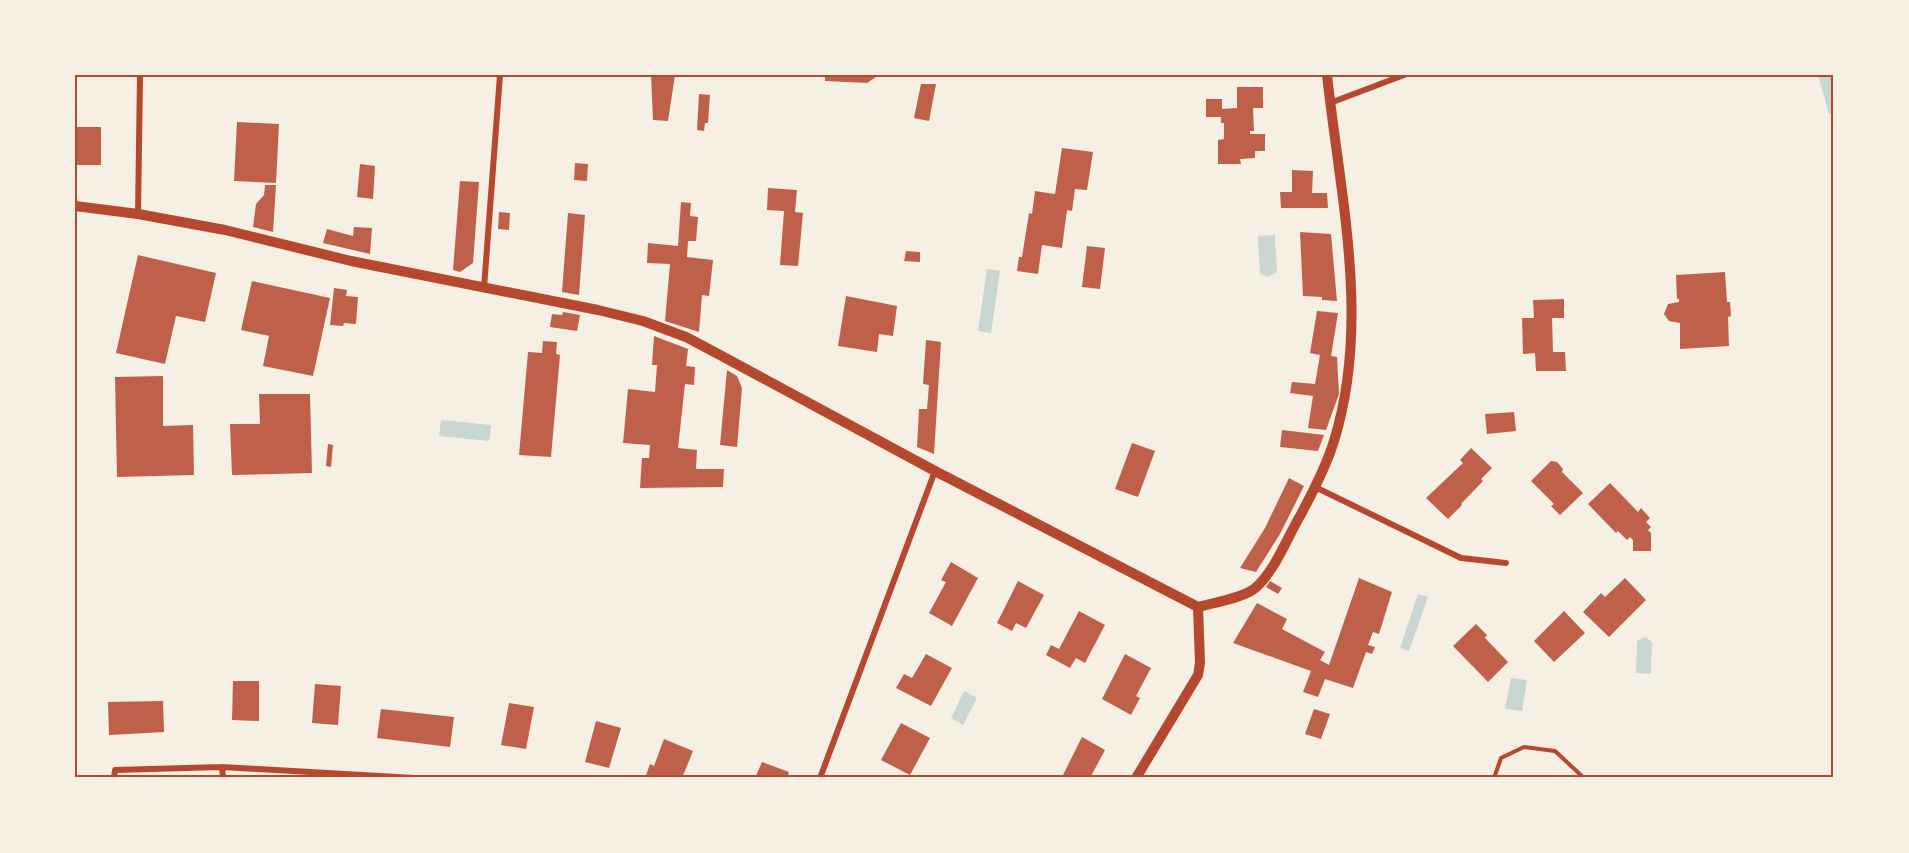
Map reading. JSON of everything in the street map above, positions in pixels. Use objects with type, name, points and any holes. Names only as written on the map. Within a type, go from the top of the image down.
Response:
[{"type":"street","points":[[138,214],[140,75]]},
{"type":"street","points":[[484,288],[500,75]]},
{"type":"street","points":[[75,206],[138,214],[225,230],[351,261],[643,321],[686,337],[935,471],[1198,607],[1253,590],[1268,574],[1315,487],[1333,444],[1340,420],[1350,351],[1352,284],[1327,75]]},
{"type":"street","points":[[1330,103],[1404,75]]},
{"type":"street","points":[[820,778],[935,471]]},
{"type":"street","points":[[1315,487],[1461,558],[1506,563]]},
{"type":"street","points":[[1136,778],[1198,675],[1200,663],[1198,607]]},
{"type":"street","points":[[222,767],[223,778]]},
{"type":"street","points":[[114,778],[115,770],[222,767],[414,778]]},
{"type":"path","points":[[1494,778],[1501,758],[1524,747],[1555,751],[1584,778]]},
{"type":"shaded area","points":[[1818,75],[1834,75],[1834,112],[1829,114]]},
{"type":"shaded area","points":[[1275,235],[1277,272],[1268,277],[1260,274],[1258,236]]},
{"type":"shaded area","points":[[987,269],[1000,271],[991,333],[978,331]]},
{"type":"shaded area","points":[[441,420],[491,425],[489,441],[439,436]]},
{"type":"shaded area","points":[[1418,594],[1428,597],[1409,651],[1400,648]]},
{"type":"shaded area","points":[[1645,637],[1652,642],[1651,674],[1636,673],[1637,641]]},
{"type":"shaded area","points":[[1511,678],[1527,680],[1522,711],[1505,709]]},
{"type":"shaded area","points":[[964,691],[977,698],[963,725],[951,718]]},
{"type":"building","points":[[651,75],[675,75],[668,121],[653,120]]},
{"type":"building","points":[[825,75],[875,75],[876,77],[867,83],[825,81]]},
{"type":"building","points":[[921,84],[936,84],[929,121],[914,118]]},
{"type":"building","points":[[1237,87],[1263,87],[1263,108],[1253,108],[1254,131],[1250,131],[1250,134],[1265,134],[1265,151],[1255,151],[1255,158],[1240,159],[1241,164],[1218,164],[1218,140],[1224,139],[1224,123],[1221,123],[1221,117],[1206,117],[1206,99],[1222,99],[1222,109],[1237,108]]},
{"type":"building","points":[[699,94],[710,95],[708,123],[705,123],[704,131],[697,130]]},
{"type":"building","points":[[237,122],[279,124],[276,183],[234,181]]},
{"type":"building","points":[[75,127],[101,127],[101,165],[75,165]]},
{"type":"building","points":[[1062,148],[1093,152],[1087,190],[1075,189],[1072,211],[1067,210],[1062,248],[1042,245],[1038,274],[1017,271],[1019,257],[1022,257],[1029,213],[1032,214],[1035,191],[1055,194]]},
{"type":"building","points":[[575,163],[588,164],[587,181],[574,180]]},
{"type":"building","points":[[360,164],[375,166],[373,199],[357,197]]},
{"type":"building","points":[[1292,170],[1313,171],[1312,193],[1327,193],[1328,208],[1281,208],[1280,192],[1292,192]]},
{"type":"building","points":[[460,181],[479,182],[473,263],[460,272],[453,270]]},
{"type":"building","points":[[265,185],[276,185],[273,232],[253,227],[256,204],[264,195]]},
{"type":"building","points":[[768,188],[797,190],[795,212],[803,213],[798,266],[780,265],[784,211],[767,210]]},
{"type":"building","points":[[681,202],[691,203],[690,216],[698,217],[696,241],[688,241],[687,257],[713,260],[709,296],[702,295],[699,332],[665,321],[670,264],[647,263],[648,243],[678,246]]},
{"type":"building","points":[[499,212],[510,213],[509,230],[498,229]]},
{"type":"building","points":[[568,213],[585,215],[579,295],[562,292]]},
{"type":"building","points":[[354,227],[372,228],[370,254],[323,243],[327,229],[353,236]]},
{"type":"building","points":[[1300,232],[1331,234],[1337,301],[1303,296]]},
{"type":"building","points":[[1087,246],[1105,248],[1100,289],[1082,287]]},
{"type":"building","points":[[906,251],[920,252],[920,262],[904,261]]},
{"type":"building","points":[[138,255],[216,273],[205,322],[176,316],[165,364],[116,353]]},
{"type":"building","points":[[1725,272],[1727,302],[1730,302],[1731,316],[1728,317],[1729,346],[1680,349],[1680,323],[1669,321],[1664,314],[1668,304],[1679,302],[1676,275]]},
{"type":"building","points":[[252,281],[330,298],[313,376],[263,366],[269,336],[241,330]]},
{"type":"building","points":[[334,288],[347,290],[346,296],[358,297],[356,324],[330,325]]},
{"type":"building","points":[[846,296],[897,306],[893,336],[879,334],[877,352],[838,346]]},
{"type":"building","points":[[1564,299],[1564,318],[1552,318],[1553,352],[1565,352],[1566,371],[1536,371],[1535,353],[1523,354],[1522,318],[1534,318],[1533,300]]},
{"type":"building","points":[[1317,311],[1338,313],[1331,356],[1337,357],[1339,394],[1326,430],[1308,428],[1313,396],[1290,393],[1292,382],[1315,384],[1320,355],[1310,353]]},
{"type":"building","points":[[563,312],[580,315],[577,331],[550,327],[552,314],[562,315]]},
{"type":"building","points":[[654,336],[688,349],[686,366],[695,367],[694,385],[685,384],[678,448],[697,450],[696,469],[724,469],[723,487],[640,488],[642,458],[649,458],[650,445],[623,443],[628,389],[655,392],[657,365],[652,365]]},
{"type":"building","points":[[926,340],[941,342],[934,454],[917,447],[919,409],[927,409],[929,385],[923,384]]},
{"type":"building","points":[[543,341],[557,342],[556,354],[560,355],[551,457],[519,455],[528,352],[542,353]]},
{"type":"building","points":[[727,370],[737,376],[742,388],[737,447],[720,445]]},
{"type":"building","points":[[163,376],[163,426],[193,425],[194,475],[117,477],[115,377]]},
{"type":"building","points":[[259,394],[310,394],[312,473],[232,475],[230,424],[260,424]]},
{"type":"building","points":[[1514,412],[1516,431],[1487,434],[1485,414]]},
{"type":"building","points":[[1282,430],[1324,435],[1318,451],[1280,447]]},
{"type":"building","points":[[1132,443],[1155,451],[1138,497],[1115,489]]},
{"type":"building","points":[[328,444],[333,445],[331,467],[326,466]]},
{"type":"building","points":[[1471,448],[1492,468],[1448,519],[1426,498],[1463,463],[1460,460]]},
{"type":"building","points":[[1551,461],[1557,462],[1563,469],[1562,472],[1583,493],[1560,515],[1551,506],[1554,504],[1531,481]]},
{"type":"building","points":[[1289,478],[1304,486],[1280,534],[1256,572],[1240,568],[1265,528]]},
{"type":"building","points":[[1610,483],[1638,512],[1641,508],[1650,518],[1646,522],[1651,527],[1648,530],[1651,533],[1651,551],[1633,551],[1633,540],[1630,537],[1627,540],[1618,531],[1616,533],[1588,504]]},
{"type":"building","points":[[951,562],[978,578],[952,626],[929,613],[946,582],[941,580]]},
{"type":"building","points":[[1359,578],[1392,592],[1379,634],[1373,632],[1368,645],[1375,647],[1372,654],[1366,652],[1353,688],[1325,679],[1318,697],[1303,692],[1311,671],[1233,643],[1257,603],[1287,619],[1282,629],[1325,652],[1320,660],[1329,665]]},
{"type":"building","points":[[1625,578],[1646,600],[1609,637],[1583,612],[1601,593],[1605,597]]},
{"type":"building","points":[[1018,581],[1044,595],[1026,628],[1016,623],[1012,631],[997,623]]},
{"type":"building","points":[[1270,581],[1282,588],[1278,594],[1266,587]]},
{"type":"building","points":[[1079,611],[1105,625],[1085,663],[1076,658],[1070,668],[1046,655],[1051,645],[1059,649]]},
{"type":"building","points":[[1564,611],[1585,633],[1554,662],[1534,641]]},
{"type":"building","points":[[1476,624],[1487,635],[1485,638],[1508,662],[1488,682],[1453,646]]},
{"type":"building","points":[[926,654],[952,668],[931,706],[896,688],[904,674],[912,678]]},
{"type":"building","points":[[1125,654],[1151,668],[1136,696],[1140,698],[1131,715],[1102,699]]},
{"type":"building","points":[[233,681],[259,681],[259,721],[232,720]]},
{"type":"building","points":[[315,684],[341,686],[338,725],[312,723]]},
{"type":"building","points":[[163,701],[164,732],[109,735],[108,702]]},
{"type":"building","points":[[509,703],[534,707],[526,749],[501,745]]},
{"type":"building","points":[[381,709],[454,717],[450,747],[377,738]]},
{"type":"building","points":[[1314,709],[1330,714],[1321,739],[1305,734]]},
{"type":"building","points":[[596,721],[621,728],[609,768],[585,762]]},
{"type":"building","points":[[901,723],[930,738],[910,775],[881,760]]},
{"type":"building","points":[[1082,737],[1105,750],[1090,778],[1064,778],[1062,777]]},
{"type":"building","points":[[664,739],[693,751],[682,778],[645,778],[650,764],[654,766]]},
{"type":"building","points":[[762,762],[789,772],[787,778],[755,778]]}]
